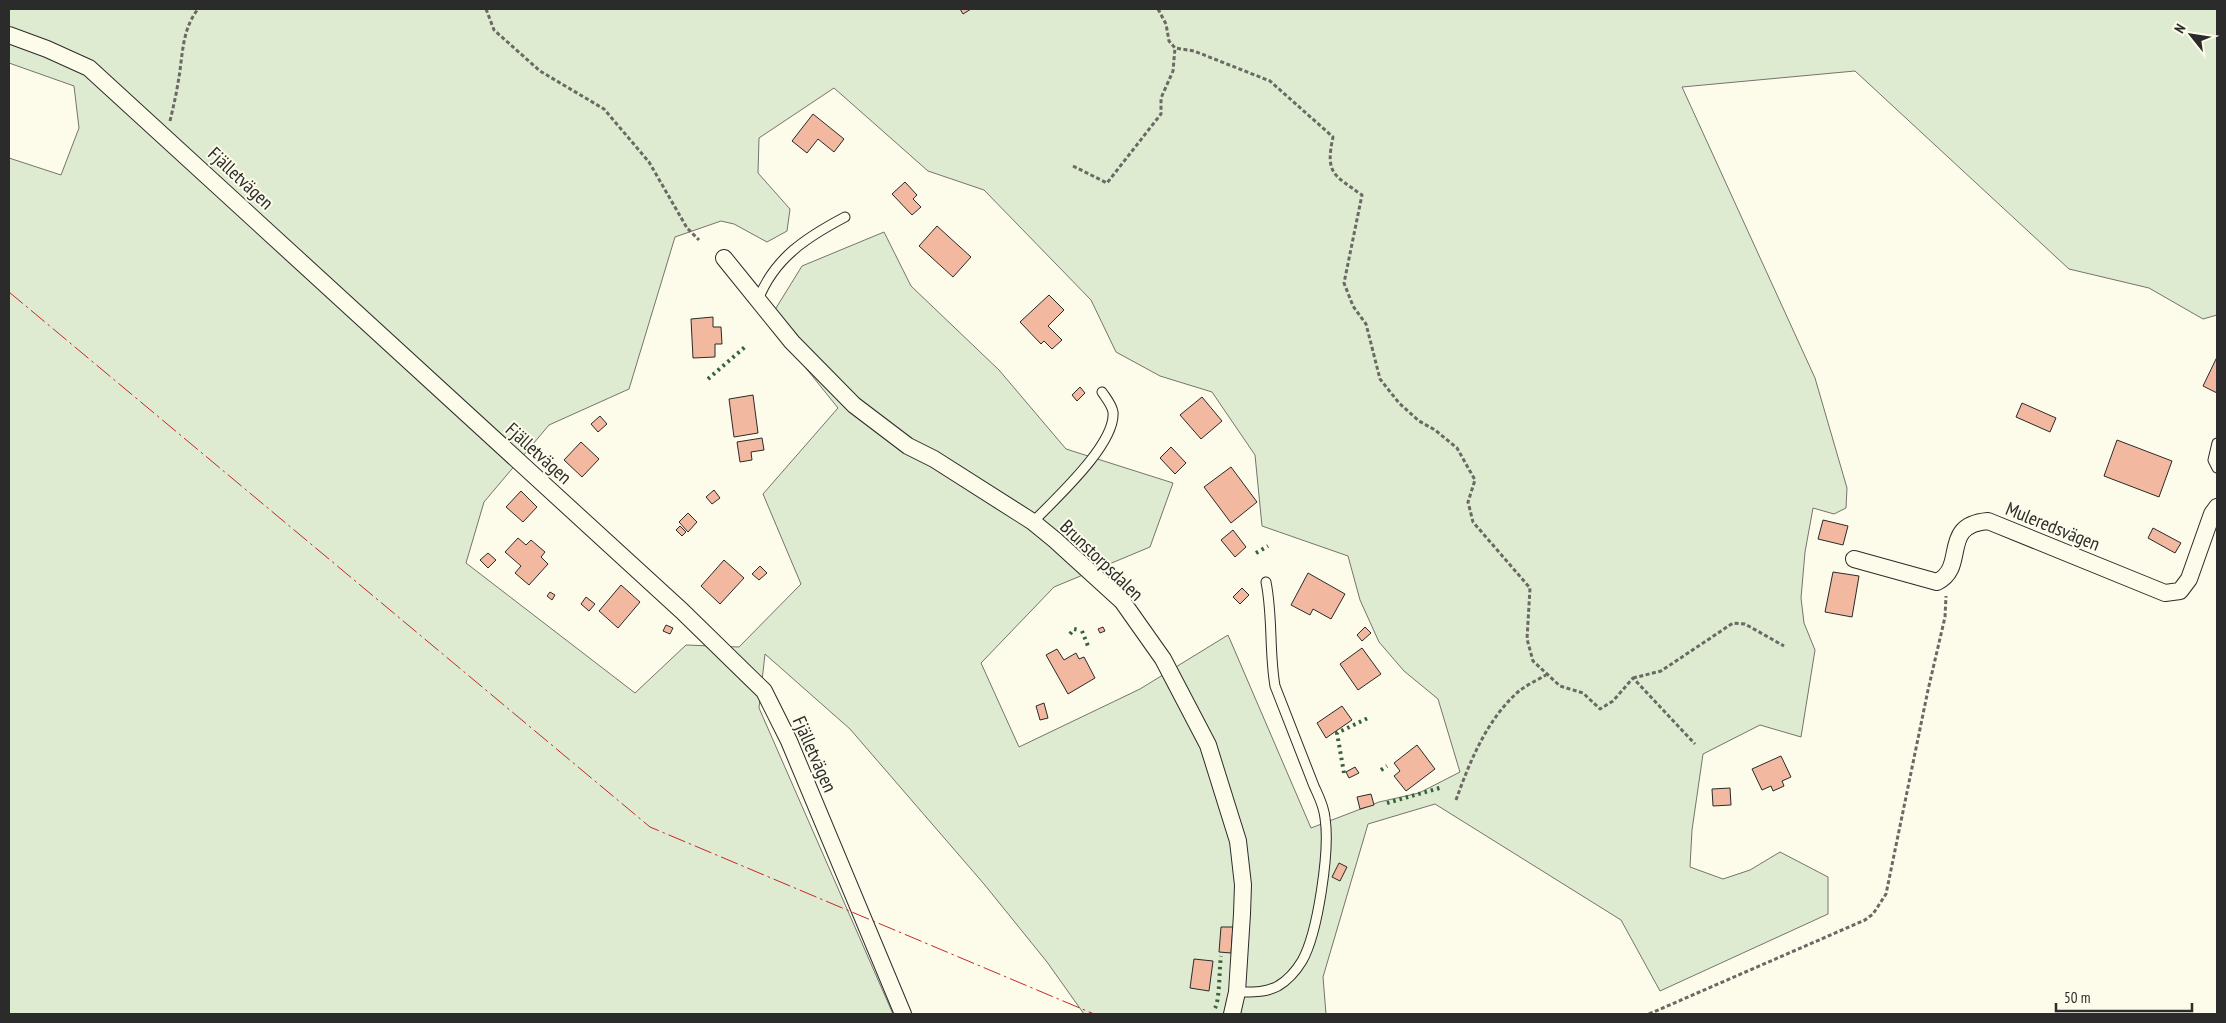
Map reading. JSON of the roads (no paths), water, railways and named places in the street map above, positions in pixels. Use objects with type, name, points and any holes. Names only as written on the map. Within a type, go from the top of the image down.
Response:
[{"type":"street","name":"Fjälletvägen","points":[[9,36],[47,49],[89,68],[166,136],[682,611],[764,691],[789,741],[903,1014]]},
{"type":"street","name":"Brunstorpsdalen","points":[[724,258],[792,342],[854,405],[908,446],[934,459],[1033,522],[1055,540],[1122,601],[1163,659],[1208,745],[1238,841],[1243,884],[1237,992],[1232,1014]]},
{"type":"street","name":"Muleredsvägen","points":[[1854,559],[1937,582],[1946,578],[1951,570],[1957,540],[1964,529],[1975,522],[1988,521],[2165,593],[2180,592],[2189,580],[2212,514],[2217,507]]},
{"type":"lane","points":[[758,300],[773,270],[810,236],[845,217]]},
{"type":"lane","points":[[1033,522],[1102,446],[1111,430],[1113,411],[1102,392]]},
{"type":"lane","points":[[2217,444],[2214,460],[2217,468]]},
{"type":"lane","points":[[1237,992],[1264,992],[1278,986],[1294,972],[1302,960],[1310,942],[1318,905],[1325,847],[1326,820],[1322,802],[1274,686],[1271,608],[1266,582]]}]
